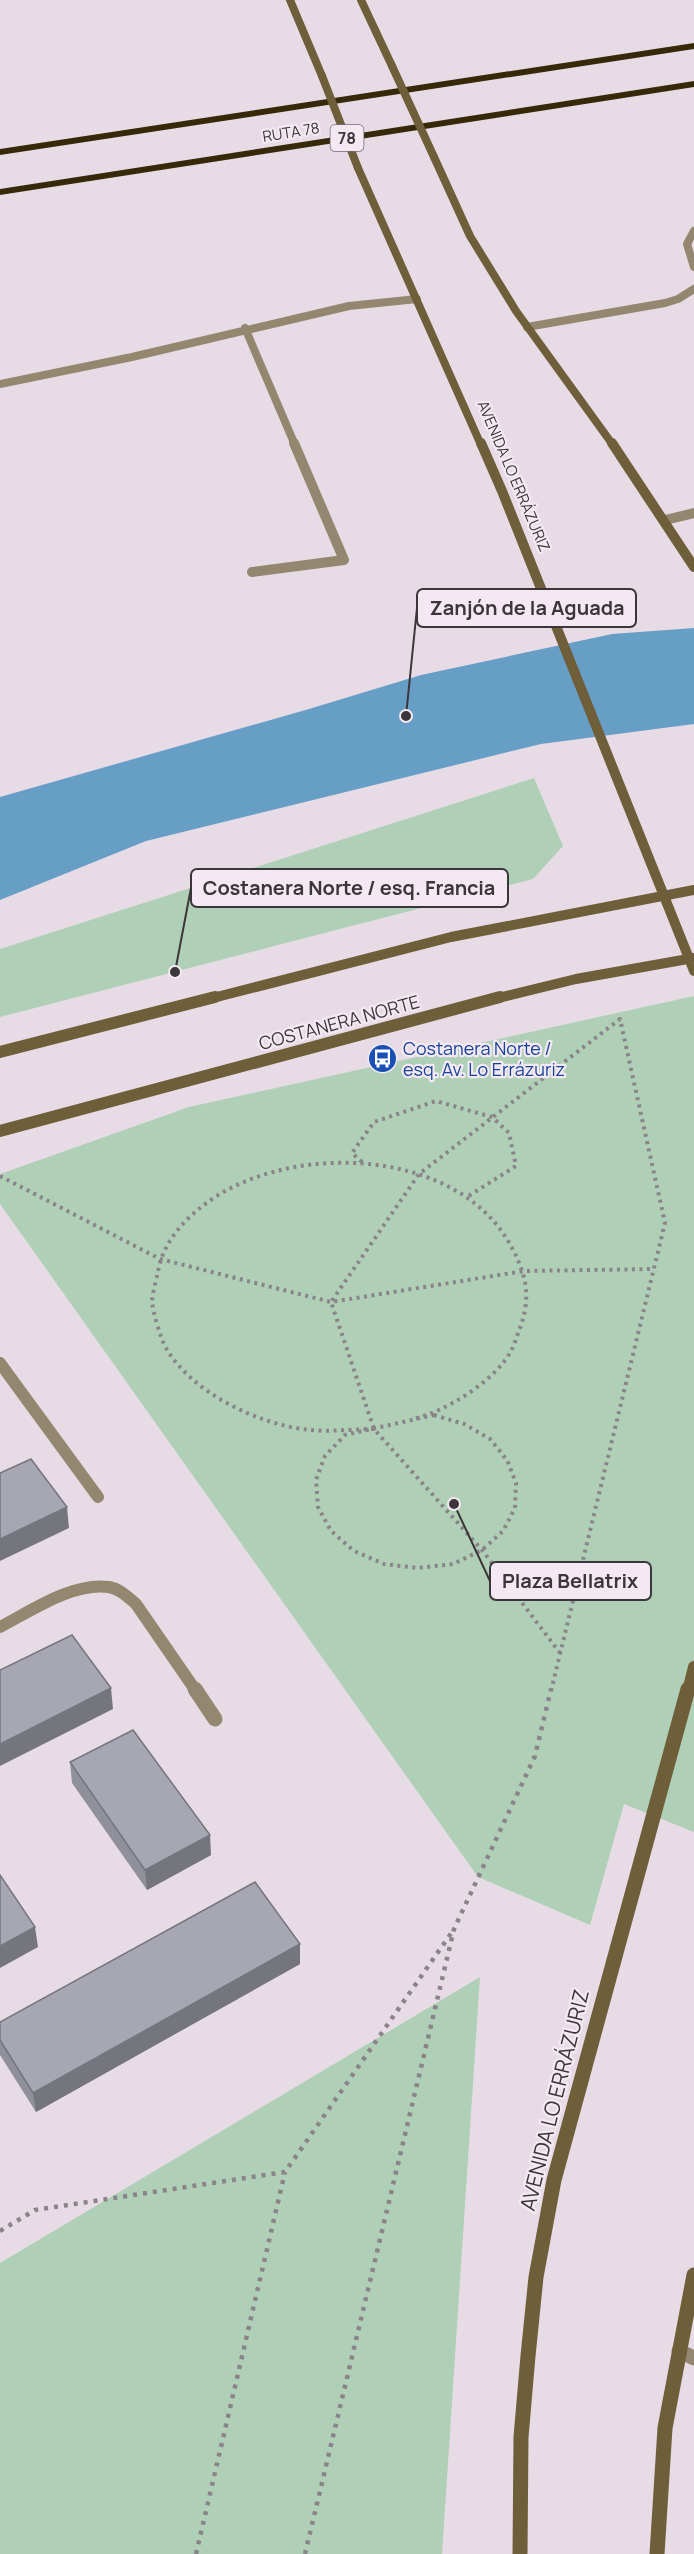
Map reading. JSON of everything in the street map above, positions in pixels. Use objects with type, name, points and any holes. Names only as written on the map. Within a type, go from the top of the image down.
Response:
[{"type":"highway","name":"RUTA 78","points":[[0,152],[694,46]]},
{"type":"highway","name":"RUTA 78","points":[[0,192],[694,84]]},
{"type":"main road","name":"AVENIDA LO ERRÁZURIZ","points":[[290,0],[358,168],[502,491],[663,894],[692,958],[694,971]]},
{"type":"main road","points":[[361,0],[470,236],[527,327],[624,459],[694,567]]},
{"type":"main road","points":[[0,1052],[451,938],[663,894],[694,890]]},
{"type":"main road","name":"COSTANERA NORTE","points":[[0,1131],[531,990],[576,979],[692,958]]},
{"type":"main road","name":"AVENIDA LO ERRÁZURIZ","points":[[520,2554],[522,2437],[528,2356],[536,2277],[554,2180],[694,1667]]},
{"type":"main road","points":[[657,2554],[665,2428],[686,2354],[694,2276]]},
{"type":"street","points":[[694,231],[687,241],[687,249],[694,267]]},
{"type":"street","points":[[527,327],[665,303],[678,299],[694,289]]},
{"type":"street","points":[[0,384],[132,357],[245,328],[349,306],[417,299]]},
{"type":"street","points":[[245,328],[344,560],[252,572]]},
{"type":"street","points":[[665,520],[694,513]]},
{"type":"street","points":[[0,1363],[98,1497]]},
{"type":"street","points":[[0,1627],[89,1587],[110,1587],[125,1594],[136,1604],[215,1719]]},
{"type":"path","points":[[196,2554],[285,2172],[454,1929],[536,1756],[665,1223],[621,1019],[419,1174],[331,1302]]},
{"type":"path","points":[[363,1162],[352,1154],[374,1122],[436,1101],[492,1117],[509,1133],[516,1166],[467,1197]]},
{"type":"path","points":[[374,1429],[310,1430],[249,1415],[199,1386],[165,1347],[152,1303],[160,1259],[182,1223],[217,1194],[261,1174],[311,1163],[363,1162],[419,1174],[467,1197],[503,1230],[524,1271],[526,1311],[511,1352],[478,1388],[431,1415],[413,1419],[374,1429],[345,1435],[325,1456],[316,1480],[318,1507],[331,1532],[354,1551],[384,1564],[418,1568],[453,1564],[482,1550],[503,1531],[515,1508],[516,1483],[507,1460],[490,1439],[464,1424],[434,1415],[413,1419]]},
{"type":"path","points":[[0,1176],[160,1259],[331,1302],[524,1271],[654,1269]]},
{"type":"path","points":[[331,1302],[374,1429],[482,1550],[560,1653]]},
{"type":"path","points":[[305,2554],[454,1929]]},
{"type":"path","points":[[0,2231],[35,2210],[285,2172]]},
{"type":"green space","points":[[534,778],[563,846],[533,879],[0,1017],[0,949]]},
{"type":"green space","points":[[694,996],[694,1832],[624,1804],[590,1925],[478,1877],[0,1204],[0,1174],[189,1107]]},
{"type":"green space","points":[[480,1977],[442,2554],[0,2554],[0,2263]]},
{"type":"water","points":[[694,628],[694,724],[541,744],[146,841],[0,900],[0,797],[421,675],[612,634]]},
{"type":"building","points":[[31,1459],[67,1507],[0,1539],[0,1473]]},
{"type":"building","points":[[72,1635],[111,1688],[0,1744],[0,1670]]},
{"type":"building","points":[[133,1730],[210,1835],[145,1870],[70,1762]]},
{"type":"building","points":[[0,1875],[35,1927],[0,1946]]},
{"type":"building","points":[[255,1882],[300,1944],[33,2093],[0,2040],[0,2022]]},
{"type":"place","name":"Zanjón de la Aguada","points":[[406,716]]},
{"type":"place","name":"Costanera Norte / esq. Francia","points":[[175,972]]},
{"type":"place","name":"Costanera Norte / esq. Av. Lo Errázuriz","points":[[382,1058]]},
{"type":"place","name":"Plaza Bellatrix","points":[[454,1504]]}]
